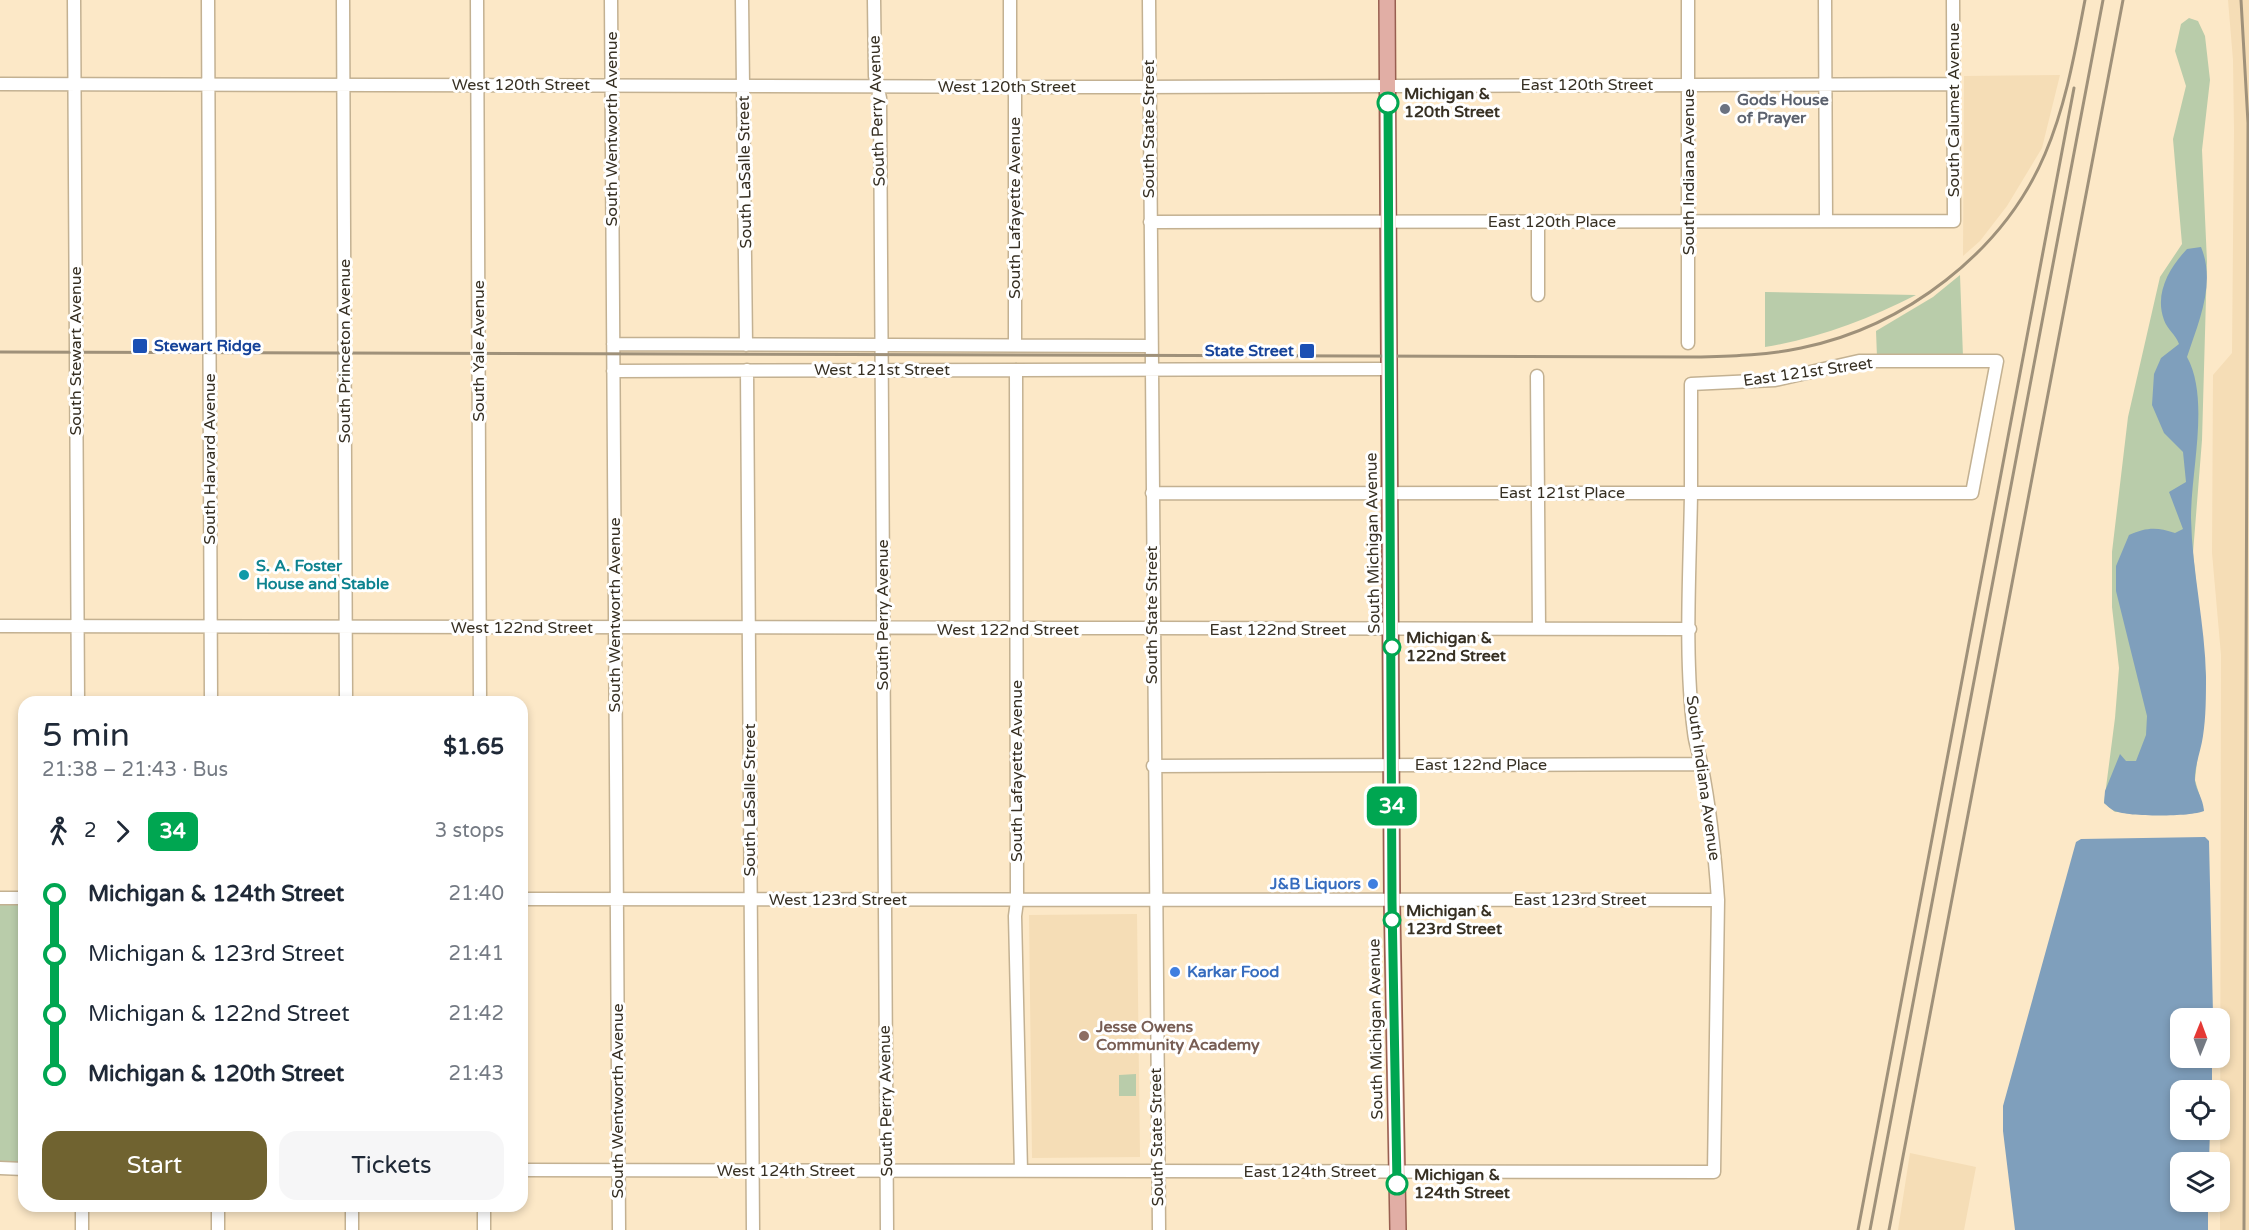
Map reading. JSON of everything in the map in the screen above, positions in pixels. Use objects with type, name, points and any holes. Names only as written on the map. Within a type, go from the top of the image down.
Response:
[{"type":"main road","name":"South Michigan Avenue","points":[[1387,0],[1392,902],[1398,1230]]},
{"type":"street","name":"South Stewart Avenue","points":[[74,0],[78,696]]},
{"type":"street","name":"South Harvard Avenue","points":[[208,0],[211,696]]},
{"type":"street","name":"South Princeton Avenue","points":[[343,0],[346,696]]},
{"type":"street","name":"South Yale Avenue","points":[[477,0],[480,696]]},
{"type":"street","name":"South Wentworth Avenue","points":[[611,0],[619,1230]]},
{"type":"street","name":"South LaSalle Street","points":[[742,0],[746,345]]},
{"type":"street","name":"South Perry Avenue","points":[[874,0],[874,76],[880,98],[883,900],[887,1230]]},
{"type":"street","name":"South Lafayette Avenue","points":[[1010,0],[1012,87],[1015,95],[1015,345]]},
{"type":"street","name":"South State Street","points":[[1149,0],[1154,902],[1159,1230]]},
{"type":"street","name":"South Indiana Avenue","points":[[1688,0],[1688,343]]},
{"type":"street","points":[[1825,0],[1826,221]]},
{"type":"street","name":"South Calumet Avenue","points":[[1953,0],[1954,221]]},
{"type":"street","name":"West 120th Street","points":[[0,84],[1149,87]]},
{"type":"street","name":"East 120th Street","points":[[1149,87],[1953,84]]},
{"type":"street","name":"East 120th Place","points":[[1150,222],[1954,221]]},
{"type":"street","points":[[1538,222],[1538,295]]},
{"type":"street","name":"West 121st Street","points":[[613,344],[1151,346]]},
{"type":"street","name":"East 121st Street","points":[[1691,384],[1775,380],[1858,361],[1997,362],[1972,493]]},
{"type":"street","points":[[1151,370],[1389,369]]},
{"type":"street","name":"South LaSalle Street","points":[[747,370],[753,1230]]},
{"type":"street","name":"South Lafayette Avenue","points":[[1016,370],[1017,901],[1015,916],[1021,1171]]},
{"type":"street","name":"West 121st Street","points":[[613,371],[1151,370]]},
{"type":"street","points":[[1538,376],[1539,629]]},
{"type":"street","name":"South Indiana Avenue","points":[[1691,384],[1690,686],[1694,733],[1701,764],[1716,868],[1718,900],[1714,1172]]},
{"type":"street","name":"East 121st Place","points":[[1152,493],[1972,493]]},
{"type":"street","name":"West 122nd Street","points":[[0,626],[1153,630]]},
{"type":"street","name":"East 122nd Street","points":[[1153,630],[1690,629]]},
{"type":"street","name":"East 122nd Place","points":[[1153,766],[1701,764]]},
{"type":"street","points":[[0,898],[18,898]]},
{"type":"street","name":"West 123rd Street","points":[[528,899],[1154,902]]},
{"type":"street","name":"East 123rd Street","points":[[1154,902],[1718,900]]},
{"type":"street","points":[[0,1168],[18,1168]]},
{"type":"street","name":"West 124th Street","points":[[528,1170],[1157,1172]]},
{"type":"street","name":"East 124th Street","points":[[1157,1172],[1714,1172]]},
{"type":"street","points":[[82,1212],[82,1230]]},
{"type":"street","points":[[218,1212],[218,1230]]},
{"type":"street","points":[[352,1212],[352,1230]]},
{"type":"street","points":[[484,1212],[484,1230]]},
{"type":"shaded area","points":[[2228,0],[2249,0],[2249,1230],[2220,1230],[2220,1212],[2230,1212],[2230,1152],[2220,1152],[2220,1140],[2230,1140],[2230,1080],[2220,1080],[2220,1068],[2230,1068],[2230,1008],[2220,1008],[2221,655],[2212,553],[2213,375],[2232,353],[2233,60]]},
{"type":"shaded area","points":[[2060,75],[2042,148],[2007,206],[1980,241],[1963,256],[1964,76]]},
{"type":"shaded area","name":"Jesse Owens Community Academy","points":[[1137,914],[1140,1157],[1032,1158],[1029,915]]},
{"type":"shaded area","points":[[1910,1153],[1976,1167],[1964,1230],[1898,1230]]},
{"type":"green space","points":[[2189,18],[2198,21],[2205,36],[2210,80],[2202,150],[2207,262],[2202,440],[2193,553],[2206,679],[2195,780],[2204,811],[2115,812],[2104,803],[2119,668],[2112,607],[2112,552],[2128,417],[2160,277],[2182,244],[2173,139],[2186,86],[2175,51],[2181,24]]},
{"type":"green space","points":[[1960,275],[1963,357],[1877,357],[1876,331],[1933,297]]},
{"type":"green space","points":[[1765,292],[1916,295],[1842,327],[1804,339],[1765,347]]},
{"type":"green space","points":[[0,904],[18,904],[18,1162],[0,1162]]},
{"type":"green space","points":[[1136,1074],[1136,1096],[1119,1096],[1119,1075]]},
{"type":"water","points":[[2201,247],[2207,274],[2206,288],[2201,316],[2187,357],[2194,374],[2198,413],[2191,518],[2206,677],[2204,729],[2195,776],[2204,811],[2174,815],[2122,813],[2104,803],[2105,791],[2120,754],[2126,761],[2136,761],[2146,735],[2147,716],[2116,591],[2116,566],[2129,535],[2147,529],[2175,533],[2183,529],[2169,492],[2186,482],[2183,452],[2164,433],[2152,405],[2154,374],[2161,358],[2179,344],[2164,320],[2161,310],[2162,290],[2170,272],[2187,249]]},
{"type":"water","points":[[2205,837],[2209,841],[2213,1008],[2170,1008],[2170,1068],[2212,1068],[2212,1080],[2170,1080],[2170,1140],[2210,1140],[2209,1152],[2170,1152],[2170,1212],[2208,1212],[2208,1230],[2015,1230],[2003,1131],[2003,1106],[2076,842],[2081,839]]},
{"type":"railway","points":[[0,352],[1701,357],[1751,355],[1801,348],[1839,338],[1877,323],[1912,303],[1946,280],[2004,223],[2027,190],[2045,154],[2059,117],[2085,0]]},
{"type":"railway","points":[[1870,1230],[2103,0]]},
{"type":"railway","points":[[1889,1230],[2123,0]]},
{"type":"railway","points":[[2241,0],[2248,123],[2244,1230]]},
{"type":"railway","points":[[1858,1230],[2074,88]]},
{"type":"bus line","name":"34","points":[[1388,103],[1392,902],[1397,1184]]},
{"type":"place","name":"Michigan & 120th Street","points":[[1388,103]]},
{"type":"place","name":"Gods House of Prayer","points":[[1725,109]]},
{"type":"place","name":"Stewart Ridge","points":[[140,346]]},
{"type":"place","name":"State Street","points":[[1307,351]]},
{"type":"place","name":"S. A. Foster House and Stable","points":[[244,575]]},
{"type":"place","name":"Michigan & 122nd Street","points":[[1392,647]]},
{"type":"place","name":"J&B Liquors","points":[[1373,884]]},
{"type":"place","name":"Michigan & 123rd Street","points":[[1392,920]]},
{"type":"place","name":"Karkar Food","points":[[1175,972]]},
{"type":"place","name":"Jesse Owens Community Academy","points":[[1084,1036]]},
{"type":"place","name":"Michigan & 124th Street","points":[[1397,1184]]}]
